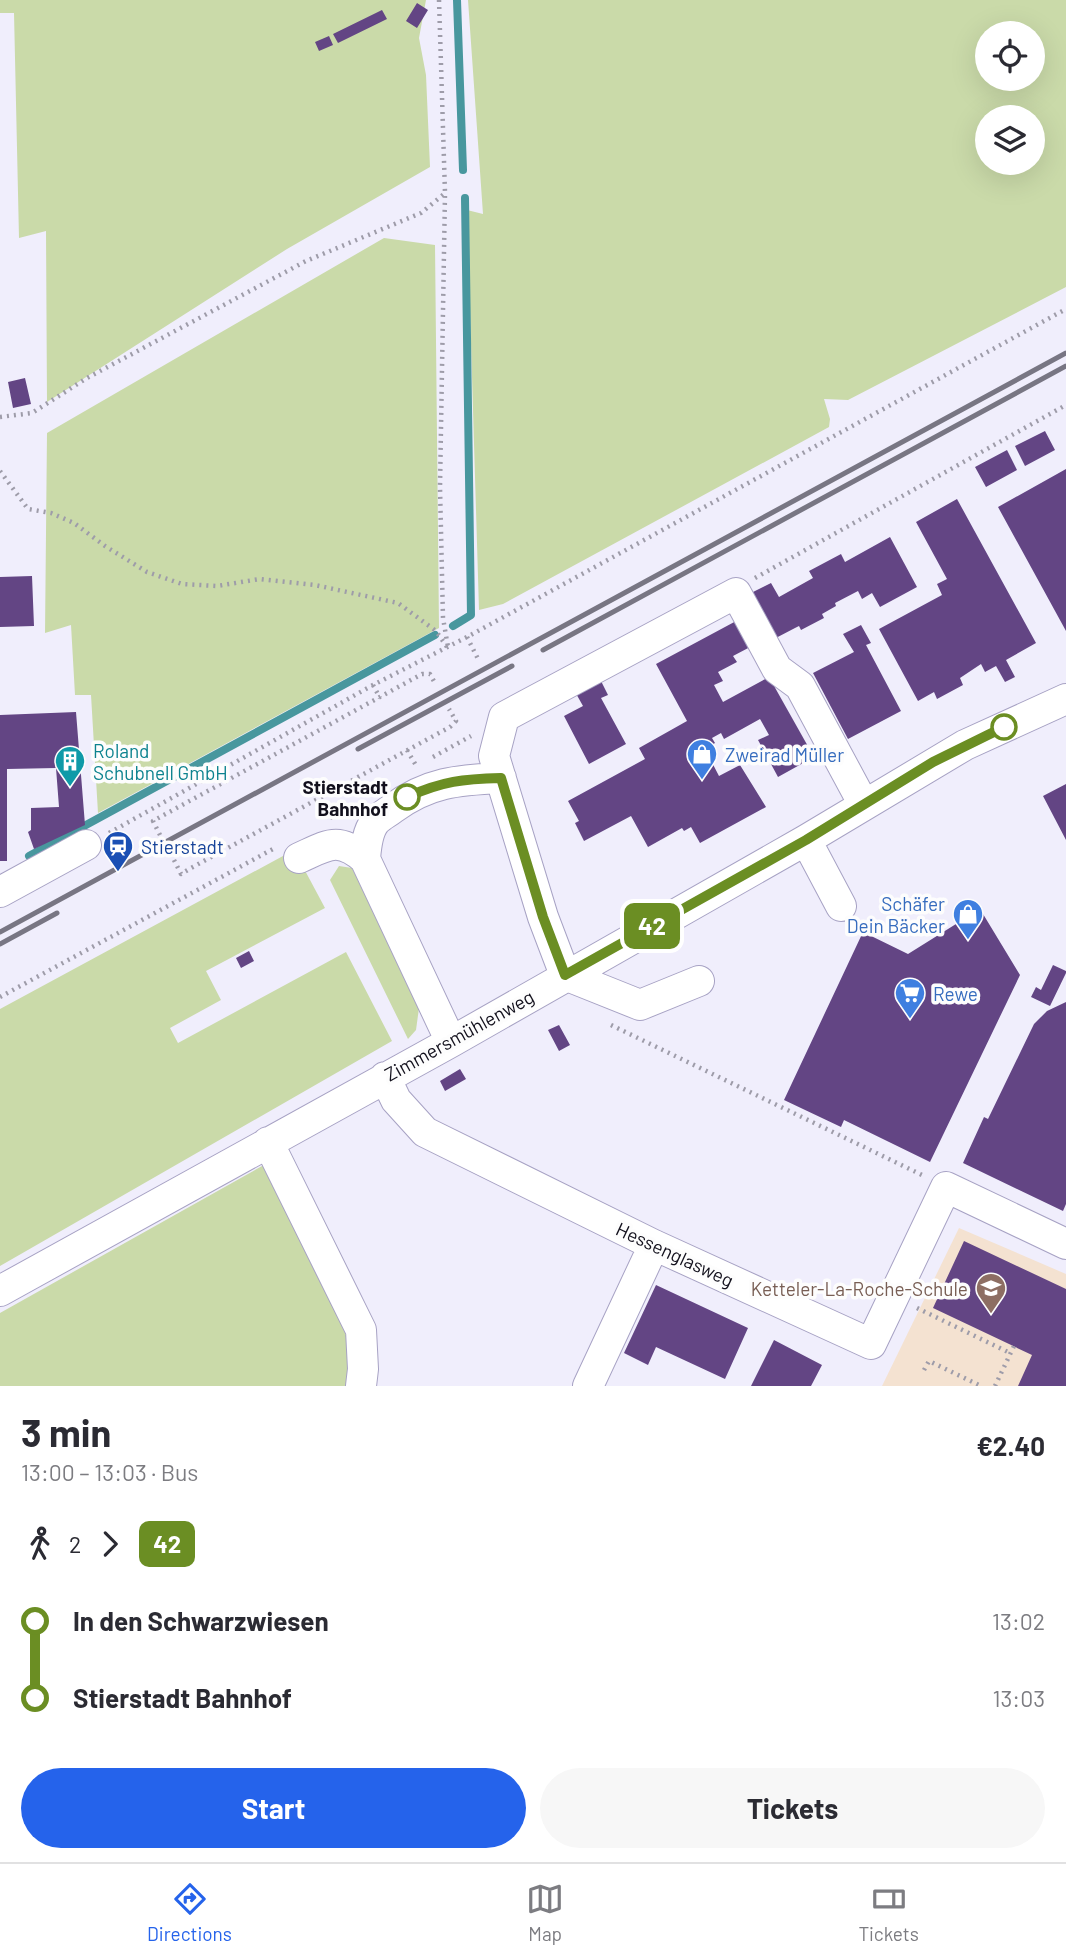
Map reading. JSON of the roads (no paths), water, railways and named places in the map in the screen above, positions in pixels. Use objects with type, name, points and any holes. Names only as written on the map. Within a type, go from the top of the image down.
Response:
[{"type":"street","points":[[699,981],[639,1005],[565,975],[543,917],[494,755],[504,717],[736,593],[777,669],[800,686],[864,805]]},
{"type":"street","name":"Zimmersmühlenweg","points":[[0,1291],[451,1042],[806,840],[965,745],[1066,699]]},
{"type":"street","points":[[365,859],[367,839],[375,822],[407,798],[430,787],[457,780],[501,778]]},
{"type":"street","points":[[806,840],[841,905]]},
{"type":"street","points":[[291,851],[332,843],[350,846],[365,859],[451,1042]]},
{"type":"street","points":[[0,892],[86,845]]},
{"type":"street","name":"Hessenglasweg","points":[[385,1077],[396,1100],[425,1132],[654,1245],[871,1344],[946,1187],[1066,1244]]},
{"type":"street","points":[[268,1142],[361,1330],[361,1386]]},
{"type":"street","points":[[588,1386],[654,1245]]},
{"type":"waterway","points":[[457,0],[463,170]]},
{"type":"waterway","points":[[453,626],[471,615],[465,198]]},
{"type":"waterway","points":[[29,856],[435,635]]},
{"type":"railway","points":[[0,932],[1066,353]]},
{"type":"railway","points":[[543,650],[1066,366]]},
{"type":"railway","points":[[358,749],[512,666]]},
{"type":"railway","points":[[0,944],[57,913]]},
{"type":"place","name":"Zweirad Müller","points":[[702,781]]},
{"type":"place","name":"Roland Schubnell GmbH","points":[[70,788]]},
{"type":"place","name":"Stierstadt Bahnhof","points":[[407,797]]},
{"type":"place","name":"Stierstadt","points":[[118,873]]},
{"type":"place","name":"Schäfer Dein Bäcker","points":[[968,941]]},
{"type":"place","name":"Rewe","points":[[910,1020]]},
{"type":"place","name":"Ketteler-La-Roche-Schule","points":[[991,1315]]}]
